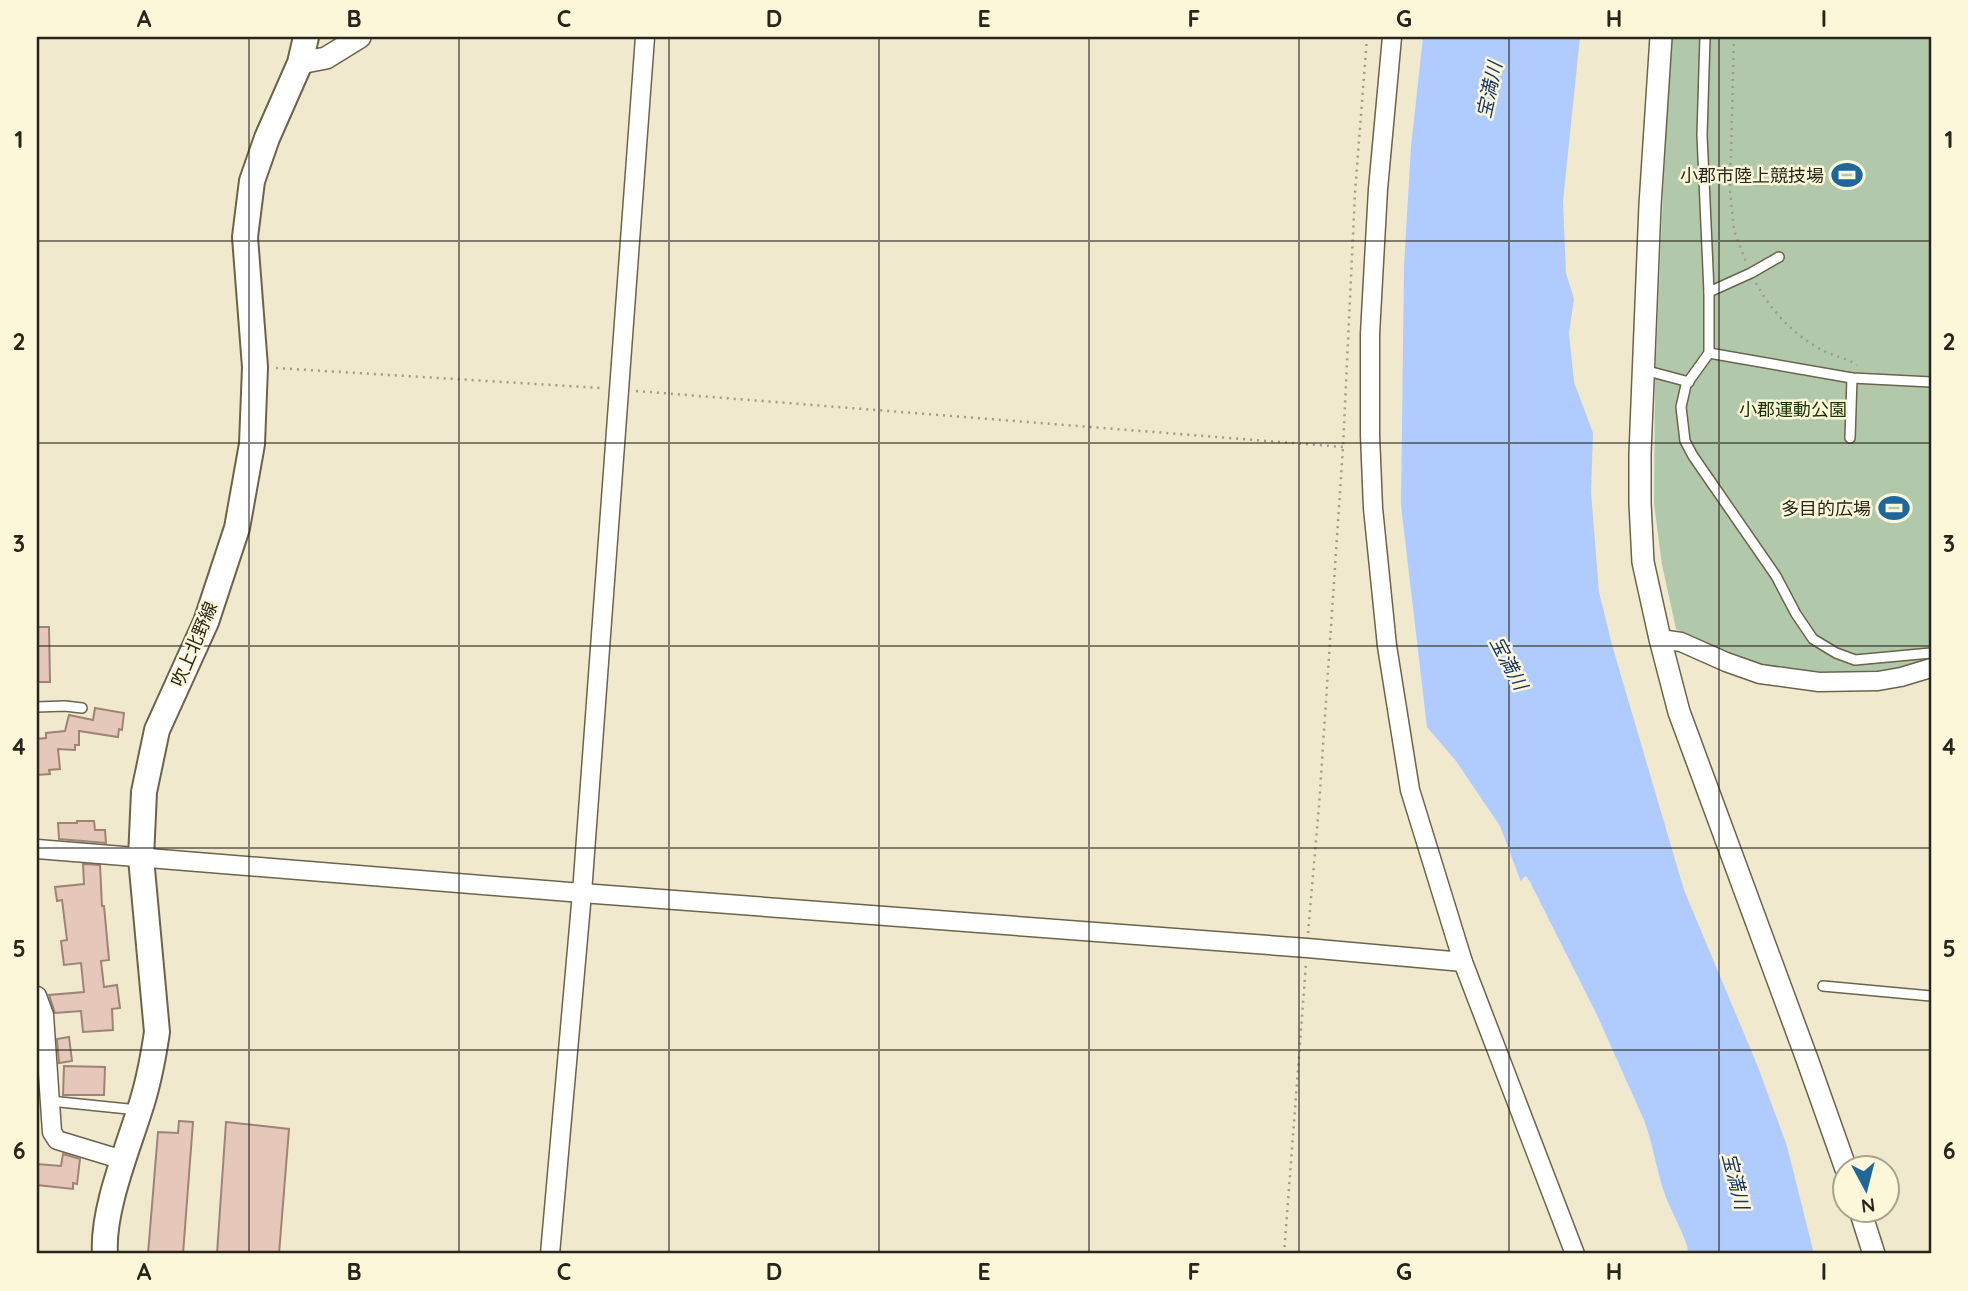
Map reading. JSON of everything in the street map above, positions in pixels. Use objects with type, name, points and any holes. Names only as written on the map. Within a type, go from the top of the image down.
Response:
[{"type":"main road","name":"吹上北野線","points":[[105,1254],[105,1228],[140,1110],[157,1032],[141,858],[144,792],[157,730],[206,622],[237,528],[252,444],[255,367],[245,237],[252,181],[267,138],[300,63],[306,37]]},
{"type":"street","points":[[300,63],[327,58],[360,37]]},
{"type":"street","points":[[551,1254],[582,893],[645,37]]},
{"type":"street","points":[[1392,37],[1378,189],[1370,334],[1373,508],[1387,646],[1410,790],[1463,962],[1575,1254]]},
{"type":"street","points":[[1661,37],[1650,205],[1644,370],[1640,503],[1643,562],[1679,712],[1841,1154]]},
{"type":"street","points":[[1660,639],[1681,642],[1760,674],[1819,682],[1878,681],[1931,668]]},
{"type":"street","points":[[37,849],[1463,962]]},
{"type":"street","points":[[37,996],[44,1015],[52,1132],[57,1140],[123,1160]]},
{"type":"street","points":[[1864,1224],[1874,1254]]},
{"type":"lane","points":[[1705,37],[1702,135],[1709,353],[1686,385],[1681,407],[1685,441],[1776,576],[1796,614],[1814,639],[1836,653],[1855,660],[1931,653]]},
{"type":"lane","points":[[1709,292],[1779,257]]},
{"type":"lane","points":[[1709,353],[1855,379],[1931,382]]},
{"type":"lane","points":[[1644,370],[1689,382]]},
{"type":"lane","points":[[1850,438],[1855,379]]},
{"type":"lane","points":[[37,707],[82,708]]},
{"type":"lane","points":[[1823,986],[1931,996]]},
{"type":"lane","points":[[50,1101],[140,1110]]},
{"type":"path","points":[[1284,1254],[1319,806],[1343,447],[1355,193],[1367,37]]},
{"type":"path","points":[[1734,37],[1730,190],[1734,230],[1758,288],[1787,324],[1822,350],[1857,364],[1855,379]]},
{"type":"path","points":[[255,367],[619,389],[1343,447]]},
{"type":"green space","name":"小郡運動公園","points":[[1672,37],[1931,37],[1931,662],[1855,678],[1764,670],[1676,629],[1662,565],[1654,504],[1655,380]]},
{"type":"water","name":"宝満川","points":[[1423,37],[1580,37],[1563,201],[1566,273],[1574,299],[1569,333],[1574,382],[1593,433],[1591,492],[1599,592],[1684,890],[1758,1067],[1787,1146],[1814,1254],[1689,1254],[1663,1189],[1644,1120],[1597,1015],[1530,882],[1526,876],[1521,882],[1500,826],[1456,761],[1427,727],[1401,505],[1404,266],[1411,147]]},
{"type":"building","points":[[37,627],[49,627],[50,682],[37,682]]},
{"type":"building","points":[[95,708],[124,713],[122,730],[119,729],[118,737],[79,731],[79,745],[75,745],[75,750],[58,749],[60,769],[49,770],[50,774],[37,775],[37,739],[46,738],[46,733],[65,731],[69,715],[93,720]]},
{"type":"building","points":[[94,821],[95,830],[105,830],[106,843],[59,839],[58,823]]},
{"type":"building","points":[[83,864],[100,865],[109,960],[101,961],[104,987],[117,985],[120,1008],[112,1009],[113,1030],[83,1032],[81,1011],[55,1013],[49,995],[84,992],[81,963],[64,965],[61,941],[67,940],[62,900],[57,901],[55,887],[84,884]]},
{"type":"building","points":[[69,1037],[72,1061],[59,1063],[57,1039]]},
{"type":"building","points":[[64,1066],[105,1067],[104,1095],[63,1095]]},
{"type":"building","points":[[179,1121],[193,1122],[183,1254],[148,1254],[158,1132],[178,1133]]},
{"type":"building","points":[[226,1122],[289,1129],[279,1254],[217,1254]]},
{"type":"building","points":[[63,1154],[80,1159],[77,1184],[73,1183],[73,1189],[37,1185],[37,1164],[61,1166]]},
{"type":"place","name":"小郡市陸上競技場","points":[[1847,175]]},
{"type":"place","name":"多目的広場","points":[[1894,508]]}]
